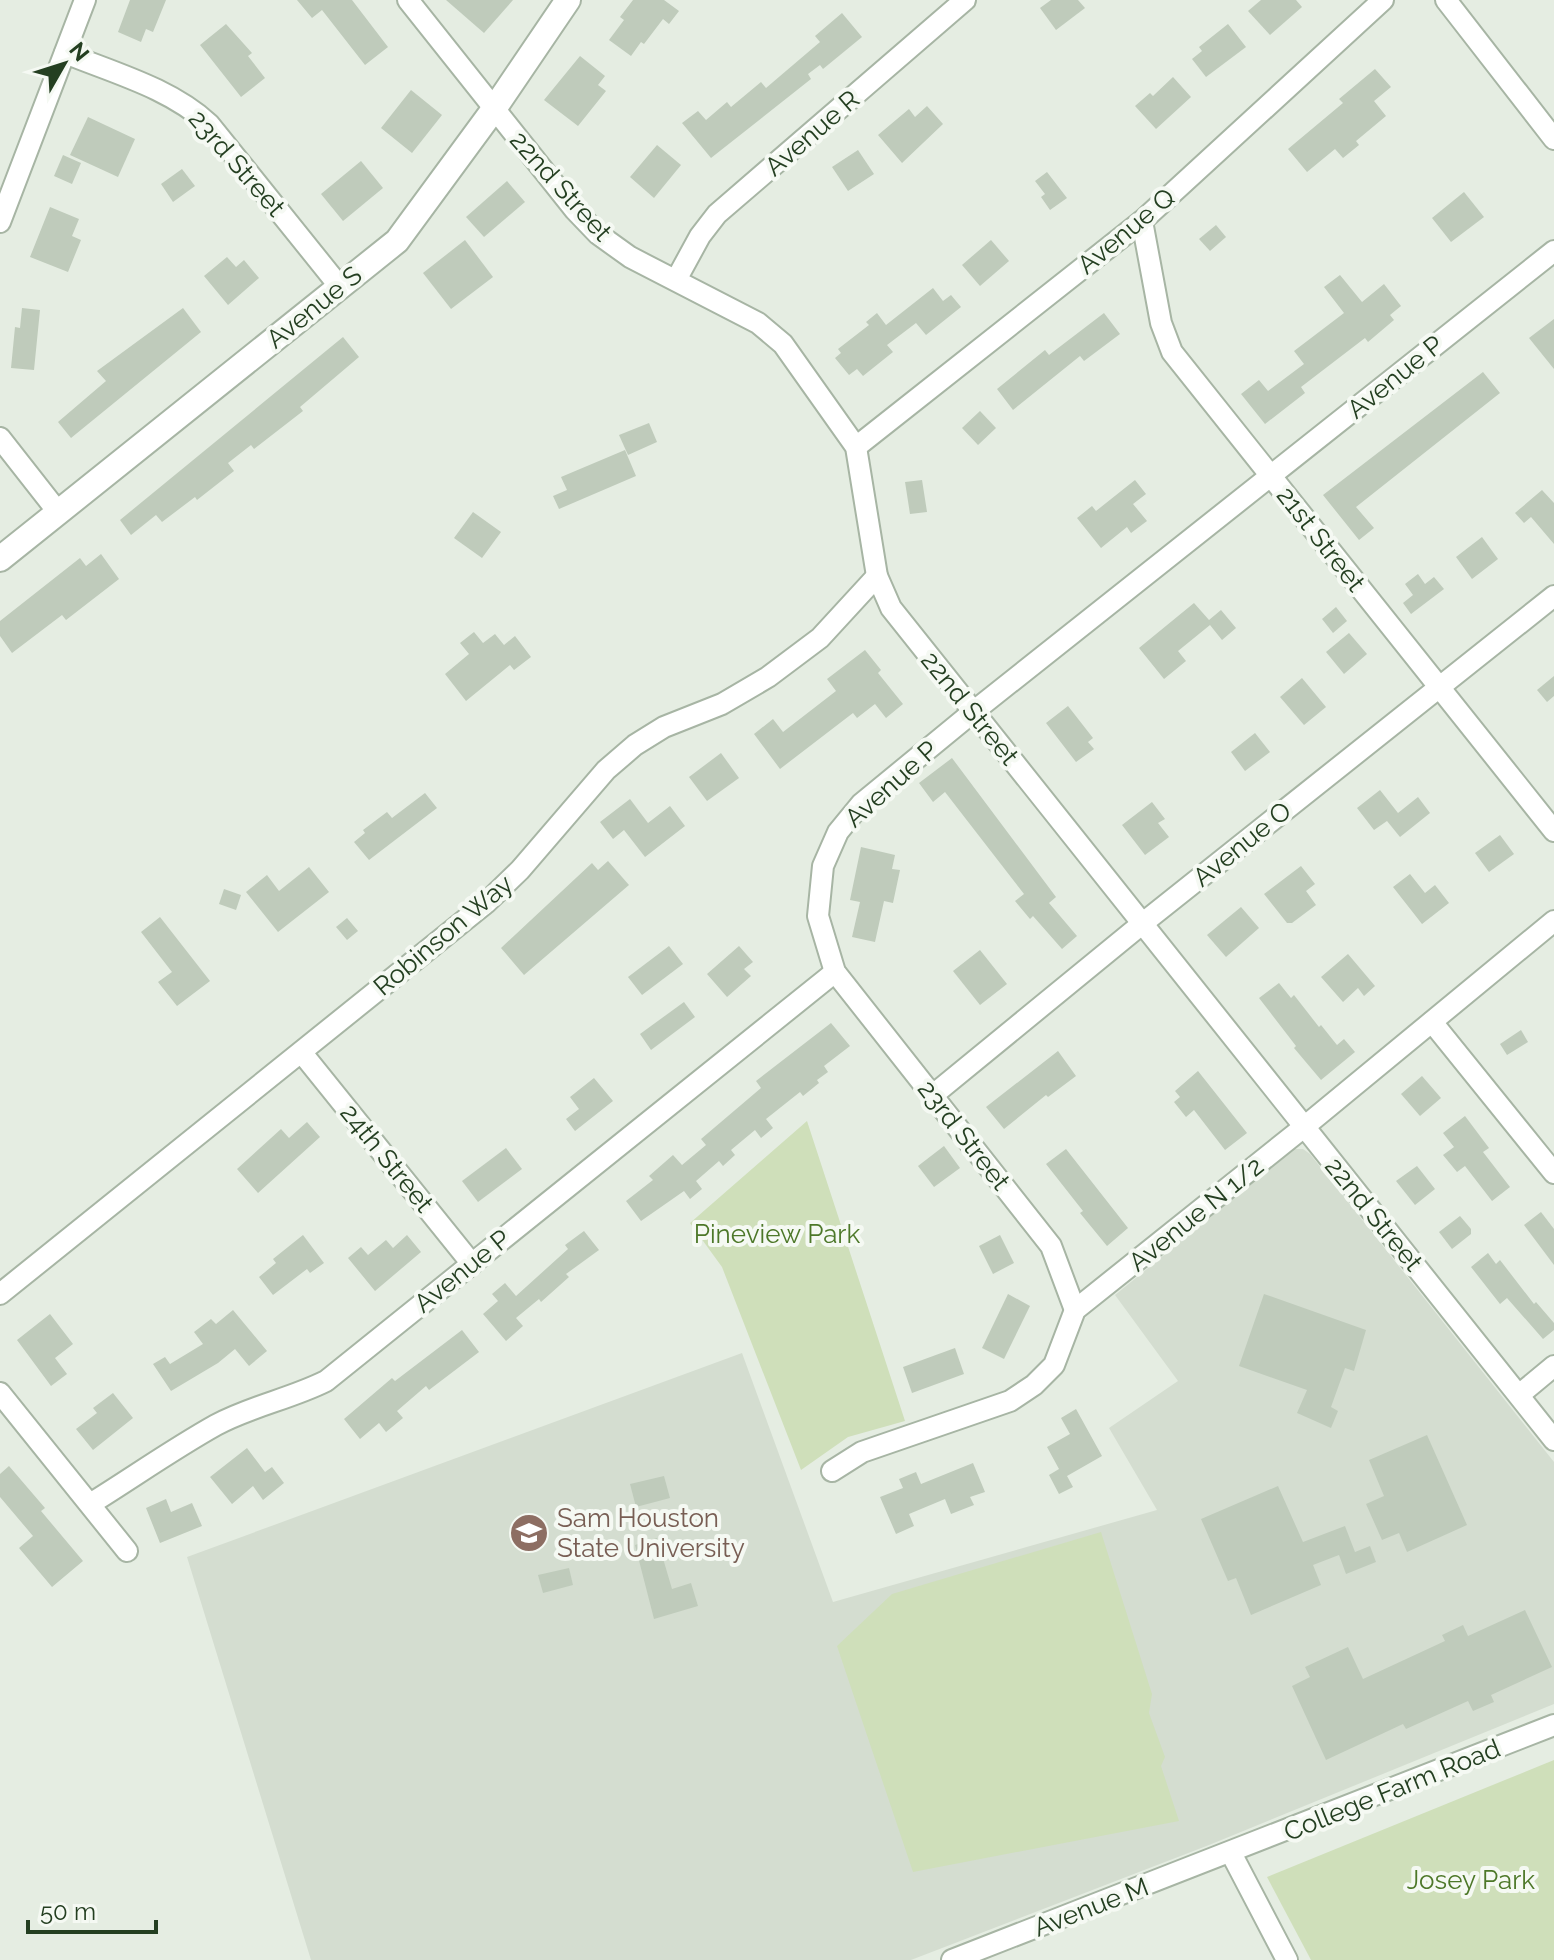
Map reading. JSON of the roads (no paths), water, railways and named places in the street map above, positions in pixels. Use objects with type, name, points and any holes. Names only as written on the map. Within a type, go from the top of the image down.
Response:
[{"type":"street","points":[[0,222],[85,0]]},
{"type":"street","name":"22nd Street","points":[[408,0],[598,234],[630,257],[758,323],[783,344],[856,447],[877,576],[891,608],[1554,1440]]},
{"type":"street","name":"Avenue S","points":[[0,559],[397,241],[494,109],[568,0]]},
{"type":"street","name":"Avenue R","points":[[676,280],[700,236],[717,214],[965,0]]},
{"type":"street","name":"Avenue Q","points":[[856,447],[1142,221],[1383,0]]},
{"type":"street","points":[[1446,0],[1554,139]]},
{"type":"street","name":"23rd Street","points":[[65,53],[171,96],[192,109],[209,124],[340,287]]},
{"type":"street","name":"21st Street","points":[[1142,221],[1161,323],[1172,352],[1554,831]]},
{"type":"street","name":"Avenue P","points":[[90,1504],[217,1424],[248,1410],[300,1394],[326,1381],[835,972],[818,916],[823,866],[838,832],[861,804],[1554,251]]},
{"type":"street","points":[[0,438],[58,512]]},
{"type":"street","name":"Robinson Way","points":[[0,1294],[486,903],[520,870],[606,770],[635,745],[664,727],[722,704],[768,677],[820,638],[877,576]]},
{"type":"street","name":"Avenue O","points":[[933,1095],[1143,923],[1554,596]]},
{"type":"street","name":"Avenue N 1/2","points":[[1075,1310],[1554,921]]},
{"type":"street","name":"23rd Street","points":[[835,972],[1051,1246],[1075,1310]]},
{"type":"street","points":[[1432,1022],[1554,1173]]},
{"type":"street","name":"24th Street","points":[[302,1053],[472,1264]]},
{"type":"street","points":[[832,1471],[862,1452],[1010,1401],[1034,1385],[1054,1365],[1075,1310]]},
{"type":"street","points":[[1519,1395],[1554,1366]]},
{"type":"street","points":[[0,1393],[127,1551]]},
{"type":"street","name":"College Farm Road","points":[[1231,1853],[1554,1725]]},
{"type":"street","points":[[1231,1853],[1287,1960]]},
{"type":"street","name":"Avenue M","points":[[952,1960],[1231,1853]]},
{"type":"place","name":"Sam Houston State University","points":[[529,1533]]},
{"type":"park label","name":"Pineview Park","points":[[777,1234]]},
{"type":"park label","name":"Josey Park","points":[[1471,1880]]}]
